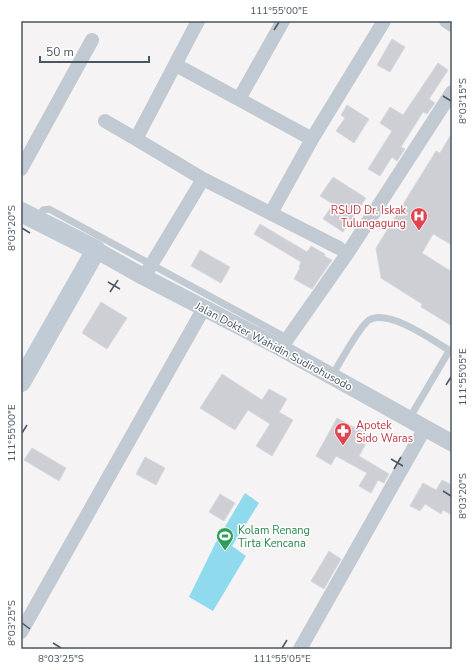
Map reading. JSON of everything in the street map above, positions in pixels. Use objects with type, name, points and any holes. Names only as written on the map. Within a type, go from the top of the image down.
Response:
[{"type":"main road","points":[[21,382],[96,250],[28,216]]},
{"type":"street","points":[[136,139],[198,21]]},
{"type":"street","points":[[239,100],[283,21]]},
{"type":"street","points":[[271,212],[312,139],[384,21]]},
{"type":"street","points":[[446,21],[452,24]]},
{"type":"street","points":[[21,169],[92,40]]},
{"type":"street","points":[[176,65],[312,139]]},
{"type":"street","points":[[284,343],[349,251],[452,92]]},
{"type":"street","points":[[106,121],[203,178],[339,248]]},
{"type":"street","points":[[148,271],[203,178]]},
{"type":"street","name":"Jalan Dokter Wahidin Sudirohusodo","points":[[96,250],[148,271],[204,308],[284,343],[332,376],[452,443]]},
{"type":"street","points":[[21,632],[204,308]]},
{"type":"street","points":[[300,649],[425,428]]},
{"type":"lane","points":[[28,216],[49,209],[148,271],[284,343]]},
{"type":"lane","points":[[332,376],[362,327],[369,320],[378,317],[389,319],[408,326],[451,352],[409,419]]},
{"type":"water","name":"Kolam Renang Tirta Kencana","points":[[245,493],[259,503],[232,546],[246,556],[213,611],[189,597],[216,542]]},
{"type":"building","points":[[392,39],[405,47],[390,72],[377,65]]},
{"type":"building","points":[[438,63],[448,70],[429,99],[435,103],[427,114],[423,112],[401,147],[405,149],[397,161],[392,157],[380,176],[368,169],[392,131],[380,123],[390,107],[403,115]]},
{"type":"building","points":[[347,105],[369,119],[354,143],[336,131],[345,118],[341,115]]},
{"type":"building","points":[[452,133],[452,245],[433,234],[422,253],[452,272],[452,326],[421,307],[422,304],[381,278],[376,248],[436,151],[440,153]]},
{"type":"building","points":[[333,177],[366,198],[343,232],[323,219],[333,204],[320,196]]},
{"type":"building","points":[[260,224],[307,252],[311,246],[332,260],[312,289],[294,279],[300,268],[301,262],[254,234]]},
{"type":"building","points":[[200,250],[230,267],[221,283],[191,266]]},
{"type":"building","points":[[101,302],[127,318],[107,349],[82,333]]},
{"type":"building","points":[[222,374],[262,400],[269,389],[287,399],[279,412],[293,420],[272,456],[256,446],[270,424],[248,410],[235,430],[200,408]]},
{"type":"building","name":"Apotek Sido Waras","points":[[337,418],[370,436],[359,456],[389,474],[384,483],[378,480],[371,493],[359,486],[367,473],[336,456],[331,465],[316,456]]},
{"type":"building","points":[[32,448],[66,468],[59,481],[24,460]]},
{"type":"building","points":[[145,457],[165,468],[156,485],[136,474]]},
{"type":"building","points":[[442,480],[452,485],[452,515],[443,510],[441,514],[425,504],[420,511],[410,506],[423,483],[436,490]]},
{"type":"building","points":[[220,494],[235,503],[224,521],[209,512]]},
{"type":"building","points":[[329,551],[341,559],[324,589],[311,581]]},
{"type":"place","name":"RSUD Dr. Iskak Tulungagung","points":[[419,231]]},
{"type":"place","name":"Apotek Sido Waras","points":[[343,446]]},
{"type":"place","name":"Kolam Renang Tirta Kencana","points":[[225,551]]}]
